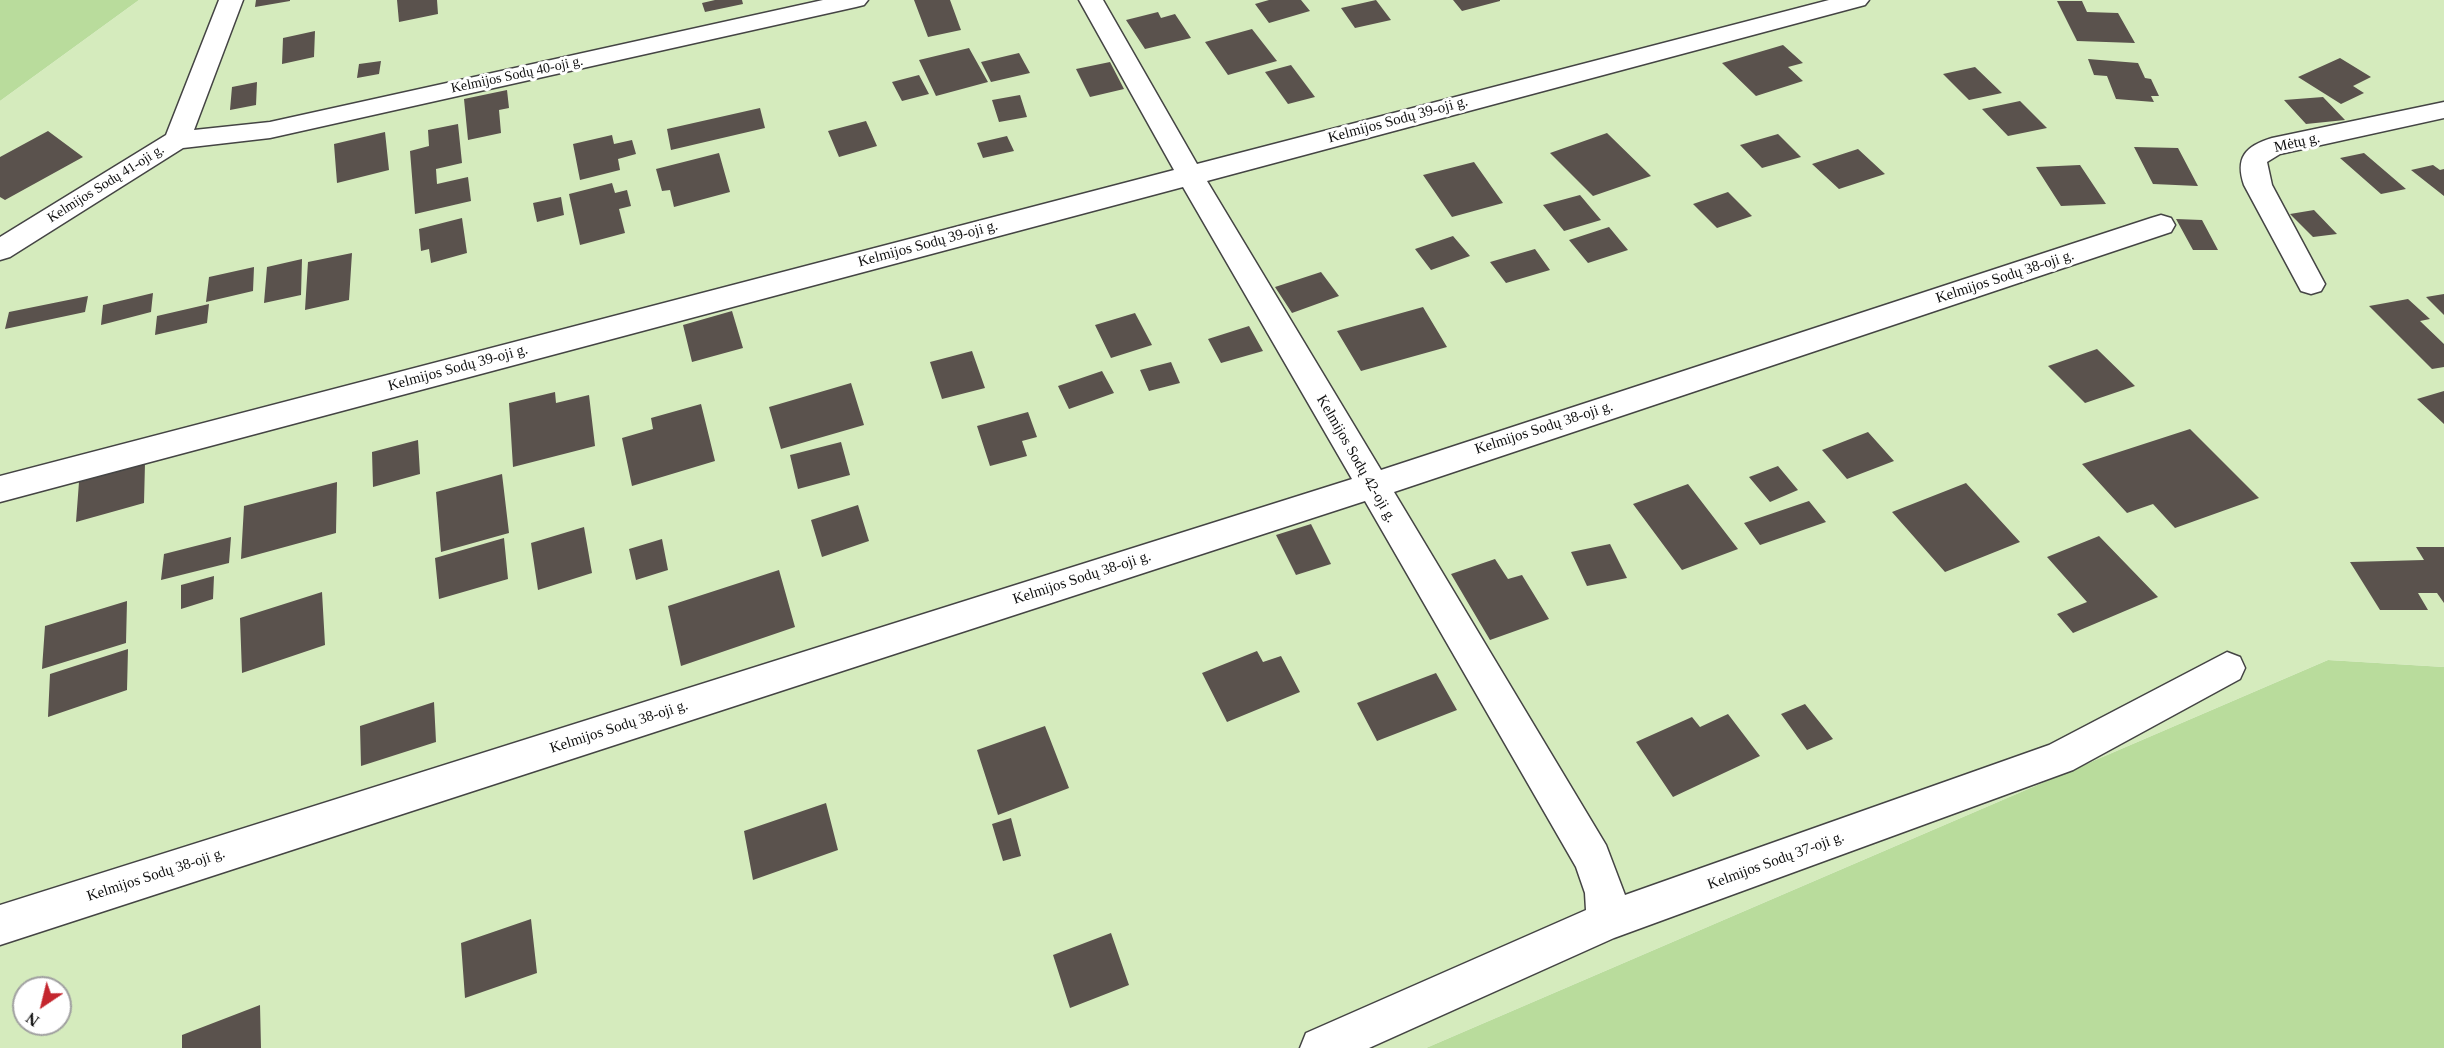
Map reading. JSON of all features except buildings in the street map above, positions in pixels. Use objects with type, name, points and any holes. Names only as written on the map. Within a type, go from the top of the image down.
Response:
[{"type":"street","name":"Kelmijos Sodų 41-oji g.","points":[[0,250],[177,140],[231,0]]},
{"type":"street","name":"Kelmijos Sodų 40-oji g.","points":[[177,140],[270,130],[856,0]]},
{"type":"street","name":"Kelmijos Sodų 42-oji g.","points":[[1092,0],[1190,175],[1592,858],[1605,894],[1607,921]]},
{"type":"street","name":"Kelmijos Sodų 39-oji g.","points":[[0,489],[1857,0]]},
{"type":"street","name":"Mėtų g.","points":[[2311,284],[2258,185],[2253,171],[2253,162],[2257,155],[2272,147],[2444,110]]},
{"type":"street","name":"Kelmijos Sodų 38-oji g.","points":[[0,925],[1372,486],[2161,225]]},
{"type":"street","name":"Kelmijos Sodų 37-oji g.","points":[[1321,1048],[1607,921],[2060,758],[2227,668]]},
{"type":"green space","points":[[0,0],[139,0],[0,101]]},
{"type":"green space","points":[[139,0],[2444,0],[2444,667],[2328,660],[1426,1048],[0,1048],[0,101]]},
{"type":"green space","points":[[2328,660],[2444,667],[2444,1048],[1426,1048]]}]
